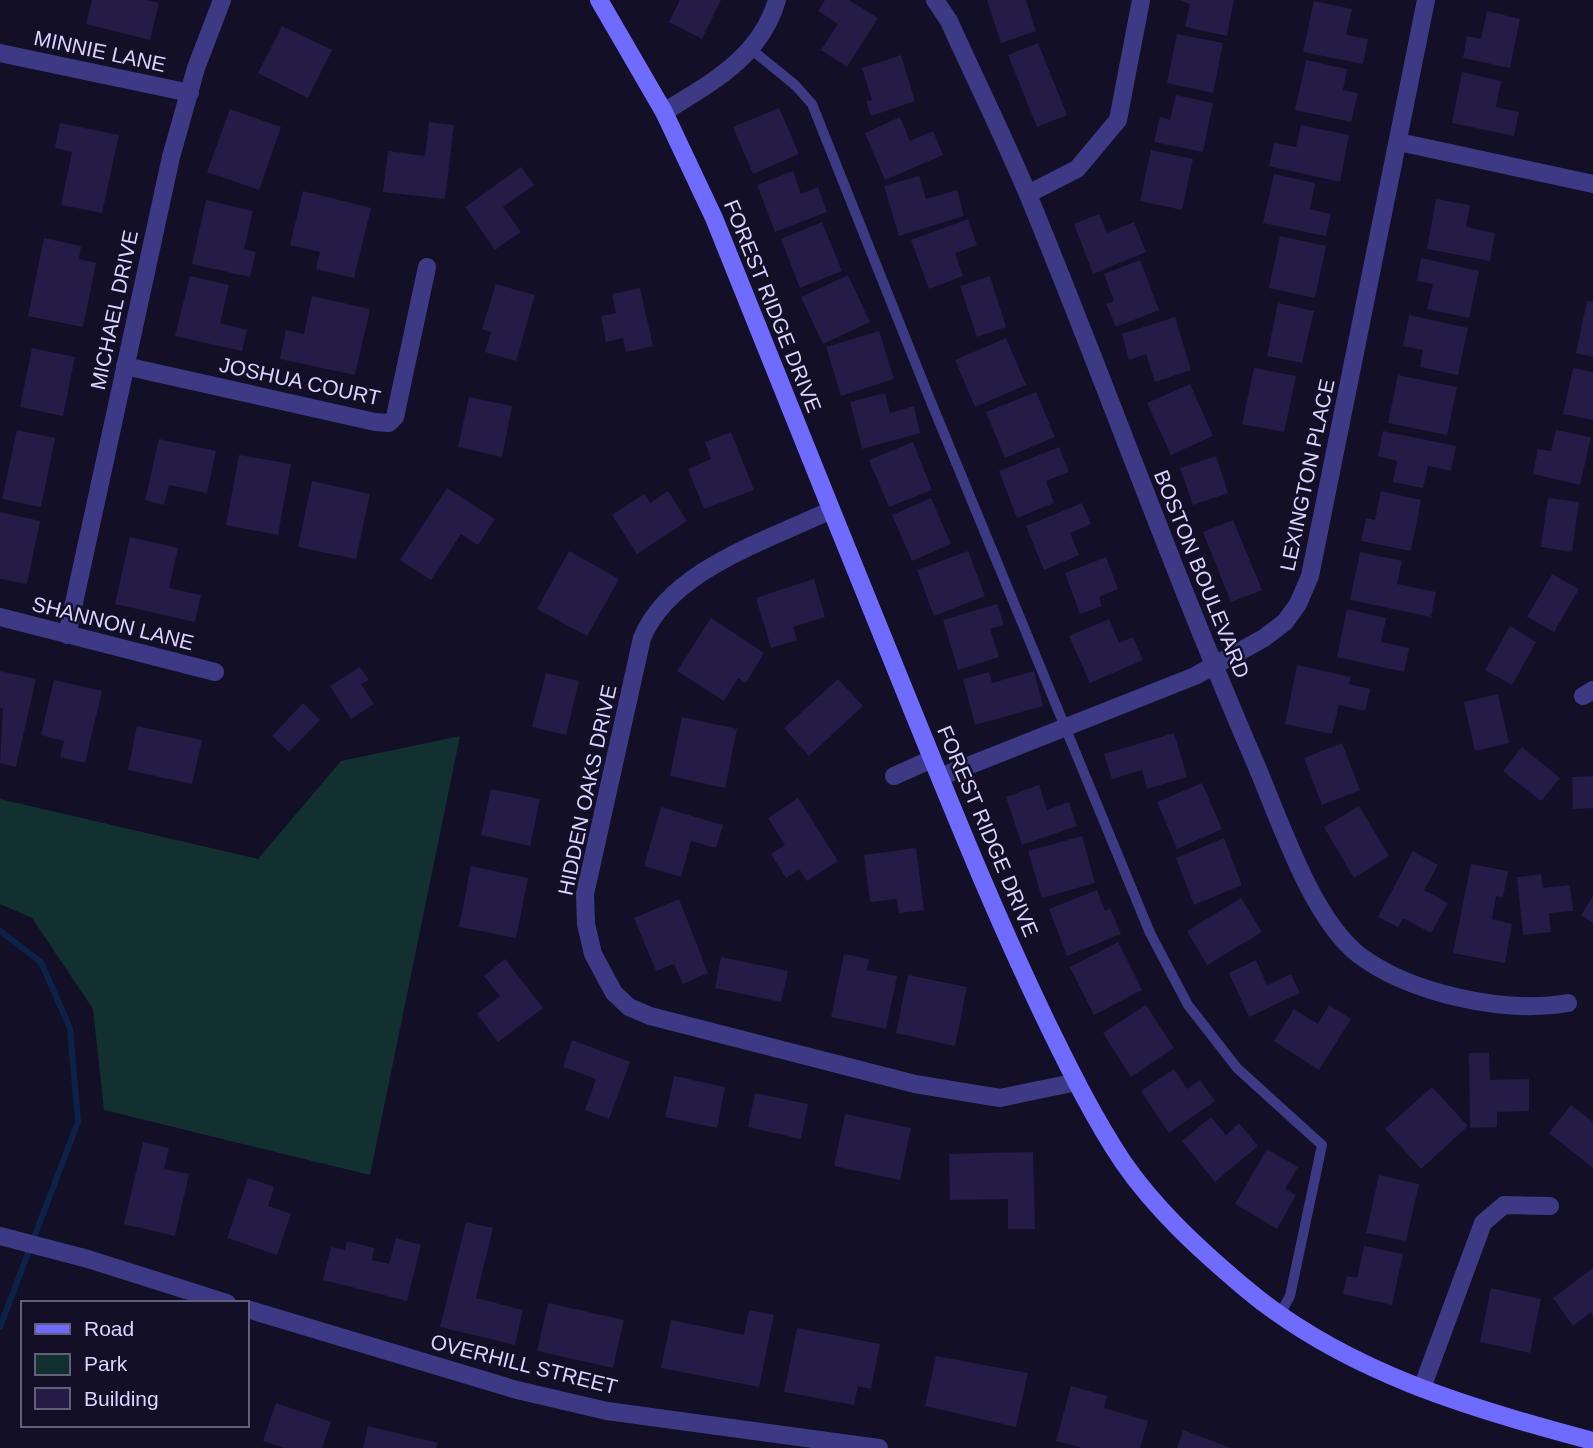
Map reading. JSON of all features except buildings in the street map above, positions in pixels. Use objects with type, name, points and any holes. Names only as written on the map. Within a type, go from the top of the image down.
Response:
[{"type":"main road","name":"FOREST RIDGE DRIVE","points":[[599,0],[664,112],[714,218],[983,883],[1077,1082],[1123,1161],[1152,1199],[1237,1281],[1280,1314],[1350,1358],[1422,1388],[1525,1423],[1593,1441]]},
{"type":"street","name":"MICHAEL DRIVE","points":[[67,635],[171,157],[222,0]]},
{"type":"street","points":[[664,112],[728,72],[752,50],[777,0]]},
{"type":"street","name":"BOSTON BOULEVARD","points":[[935,0],[949,20],[1028,194],[1213,666],[1315,901],[1359,954],[1391,973],[1428,988],[1478,1001],[1518,1007],[1568,1003]]},
{"type":"street","points":[[1028,194],[1077,169],[1118,120],[1141,0]]},
{"type":"street","name":"LEXINGTON PLACE","points":[[940,777],[1195,676],[1264,638],[1285,622],[1298,604],[1310,576],[1426,0]]},
{"type":"street","name":"MINNIE LANE","points":[[0,53],[190,93]]},
{"type":"street","points":[[1399,142],[1593,184]]},
{"type":"street","name":"JOSHUA COURT","points":[[125,366],[375,422],[389,422],[395,417],[427,267]]},
{"type":"street","name":"HIDDEN OAKS DRIVE","points":[[831,510],[699,573],[662,602],[651,618],[642,638],[586,894],[586,924],[593,954],[614,993],[629,1007],[706,1032],[915,1084],[1000,1098],[1077,1082]]},
{"type":"street","name":"SHANNON LANE","points":[[0,617],[215,672]]},
{"type":"street","points":[[894,776],[932,759]]},
{"type":"street","points":[[1422,1388],[1483,1223],[1491,1212],[1504,1205],[1550,1206]]},
{"type":"street","points":[[0,1236],[220,1301]]},
{"type":"street","name":"OVERHILL STREET","points":[[248,1309],[516,1391],[607,1411],[879,1448]]},
{"type":"lane","points":[[752,50],[795,85],[812,104],[1063,728],[1150,933],[1188,1005],[1237,1068],[1322,1145],[1290,1296],[1280,1314]]},
{"type":"green space","points":[[460,736],[370,1175],[104,1110],[93,1009],[32,918],[0,904],[0,799],[258,859],[341,761]]},
{"type":"waterway","points":[[0,931],[41,962],[70,1028],[78,1122],[0,1327]]}]
